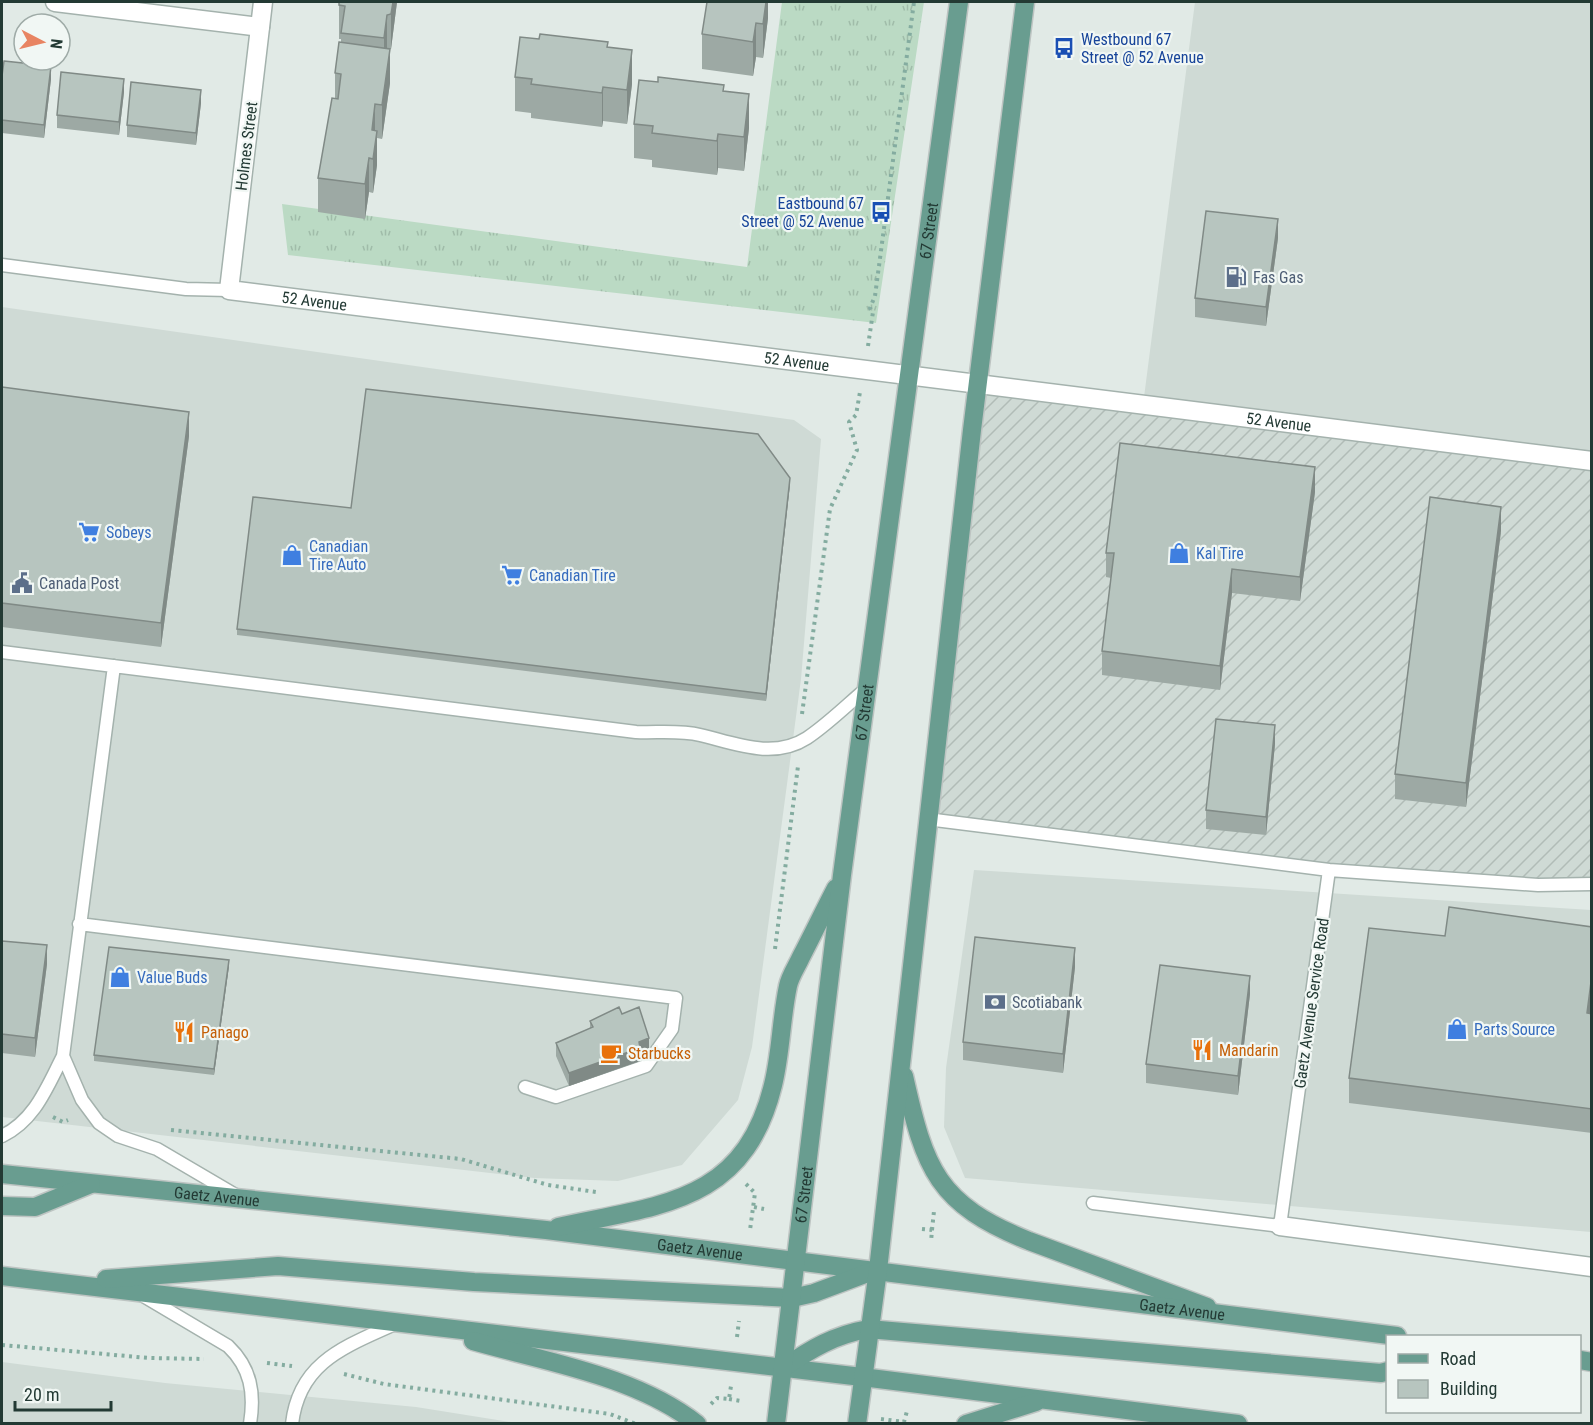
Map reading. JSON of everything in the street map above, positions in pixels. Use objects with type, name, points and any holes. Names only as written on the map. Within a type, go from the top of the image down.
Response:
[{"type":"main road","name":"67 Street","points":[[776,1424],[842,875],[959,2]]},
{"type":"main road","points":[[857,1424],[868,1329],[878,1270],[927,819],[1025,2]]},
{"type":"main road","points":[[546,1230],[678,1200],[710,1184],[730,1168],[746,1148],[765,1111],[778,1057],[788,984],[842,875]]},
{"type":"main road","points":[[901,1062],[911,1110],[926,1155],[935,1174],[967,1210],[1010,1233],[1237,1318]]},
{"type":"main road","name":"Gaetz Avenue","points":[[2,1174],[546,1230],[878,1270],[1237,1318],[1388,1335]]},
{"type":"main road","points":[[2,1206],[35,1207],[96,1182]]},
{"type":"main road","points":[[62,1283],[278,1266],[474,1282],[792,1298],[814,1293],[878,1270]]},
{"type":"main road","points":[[2,1276],[862,1377],[1238,1424]]},
{"type":"main road","points":[[425,1327],[627,1385],[666,1404],[697,1424]]},
{"type":"main road","points":[[783,1368],[821,1343],[845,1333],[868,1329],[1380,1373],[1386,1372]]},
{"type":"main road","points":[[966,1424],[1042,1400]]},
{"type":"street","points":[[55,2],[261,27]]},
{"type":"street","name":"Holmes Street","points":[[229,290],[263,2]]},
{"type":"street","name":"52 Avenue","points":[[229,290],[1592,461]]},
{"type":"street","points":[[1280,1226],[1592,1267]]},
{"type":"lane","name":"52 Avenue","points":[[2,266],[186,289],[229,290]]},
{"type":"lane","points":[[2,652],[636,732],[699,735],[738,747],[757,749],[798,742],[867,688]]},
{"type":"lane","points":[[2,1136],[24,1122],[35,1109],[63,1056],[114,666]]},
{"type":"lane","points":[[927,819],[1329,870],[1538,885],[1592,884]]},
{"type":"lane","name":"Gaetz Avenue Service Road","points":[[1280,1226],[1329,870]]},
{"type":"lane","points":[[79,924],[676,998],[672,1029],[646,1066],[556,1097],[525,1087]]},
{"type":"lane","points":[[63,1056],[82,1100],[99,1123],[118,1136],[157,1149],[241,1198]]},
{"type":"lane","points":[[1093,1203],[1280,1226]]},
{"type":"lane","points":[[136,1291],[228,1346],[242,1361],[251,1385],[253,1404],[250,1424]]},
{"type":"lane","points":[[292,1424],[297,1400],[316,1368],[334,1353],[398,1323]]},
{"type":"path","points":[[870,308],[877,285],[914,2]]},
{"type":"path","points":[[774,955],[798,768],[798,742],[830,509],[857,450],[849,422],[856,415]]},
{"type":"path","points":[[161,1129],[461,1159],[548,1185],[580,1191],[605,1191]]},
{"type":"path","points":[[745,1183],[755,1193],[752,1219]]},
{"type":"path","points":[[754,1207],[764,1209]]},
{"type":"path","points":[[931,1242],[935,1208]]},
{"type":"path","points":[[921,1229],[932,1230]]},
{"type":"path","points":[[2,1345],[185,1360],[216,1355],[242,1361],[316,1368],[384,1384],[610,1414],[636,1424]]},
{"type":"path","points":[[729,1399],[730,1389]]},
{"type":"path","points":[[708,1408],[717,1398],[741,1401]]},
{"type":"path","points":[[881,1419],[904,1423],[907,1411]]},
{"type":"shaded area","points":[[1195,2],[1591,2],[1591,461],[1143,405]]},
{"type":"shaded area","points":[[2,307],[794,420],[821,439],[801,679],[752,1047],[738,1100],[682,1165],[618,1181],[534,1178],[2,1117]]},
{"type":"shaded area","points":[[978,384],[1591,461],[1591,884],[1329,870],[927,819]]},
{"type":"shaded area","points":[[974,870],[1591,910],[1591,1232],[965,1178],[944,1127],[946,1068]]},
{"type":"shaded area","points":[[2,1362],[165,1383],[416,1407],[517,1423],[2,1424]]},
{"type":"green space","points":[[782,2],[924,2],[876,323],[288,255],[282,204],[747,267]]},
{"type":"building","points":[[339,2],[393,2],[391,14],[387,15],[384,38],[341,33],[345,6],[339,5]]},
{"type":"building","points":[[707,2],[766,2],[763,24],[756,23],[753,42],[702,34]]},
{"type":"building","points":[[540,34],[608,42],[607,47],[632,50],[627,90],[603,87],[602,93],[531,84],[532,79],[515,77],[520,37],[539,39]]},
{"type":"building","points":[[339,42],[390,49],[382,105],[375,104],[372,130],[377,131],[373,159],[369,158],[365,184],[318,178],[332,98],[338,99],[341,74],[335,73]]},
{"type":"building","points":[[4,61],[12,62],[12,72],[50,72],[44,125],[2,120]]},
{"type":"building","points":[[61,72],[124,79],[119,122],[57,115]]},
{"type":"building","points":[[658,77],[724,85],[723,91],[749,94],[744,137],[718,134],[717,141],[652,133],[653,126],[634,124],[639,80],[658,82]]},
{"type":"building","points":[[131,82],[201,90],[196,133],[127,125]]},
{"type":"building","name":"Fas Gas","points":[[1206,211],[1278,219],[1266,307],[1195,298]]},
{"type":"building","name":"Sobeys","points":[[2,387],[189,412],[161,623],[2,603]]},
{"type":"building","name":"Canadian Tire","points":[[366,389],[758,434],[790,478],[766,694],[237,629],[253,497],[351,508]]},
{"type":"building","points":[[1120,443],[1315,467],[1300,577],[1232,569],[1220,666],[1102,651],[1114,553],[1106,553]]},
{"type":"building","points":[[1430,497],[1501,507],[1466,783],[1395,774]]},
{"type":"building","points":[[1216,719],[1275,725],[1266,817],[1206,810]]},
{"type":"building","points":[[1449,907],[1592,927],[1592,974],[1587,1013],[1592,1014],[1592,1109],[1349,1078],[1369,928],[1445,936]]},
{"type":"building","points":[[975,937],[1075,948],[1063,1054],[963,1042]]},
{"type":"building","points":[[2,941],[47,945],[35,1038],[2,1034]]},
{"type":"building","points":[[109,947],[229,960],[214,1069],[94,1055]]},
{"type":"building","points":[[1160,965],[1250,976],[1238,1076],[1146,1064]]},
{"type":"building","points":[[619,1007],[622,1014],[639,1007],[649,1038],[639,1042],[640,1048],[569,1073],[556,1043],[593,1027],[590,1021]]},
{"type":"place","name":"Westbound 67 Street @ 52 Avenue","points":[[1064,48]]},
{"type":"place","name":"Eastbound 67 Street @ 52 Avenue","points":[[881,212]]},
{"type":"place","name":"Fas Gas","points":[[1236,277]]},
{"type":"place","name":"Sobeys","points":[[89,532]]},
{"type":"place","name":"Kal Tire","points":[[1179,553]]},
{"type":"place","name":"Canadian Tire Auto","points":[[292,555]]},
{"type":"place","name":"Canadian Tire","points":[[512,575]]},
{"type":"place","name":"Canada Post","points":[[22,583]]},
{"type":"place","name":"Value Buds","points":[[120,977]]},
{"type":"place","name":"Scotiabank","points":[[995,1002]]},
{"type":"place","name":"Parts Source","points":[[1457,1029]]},
{"type":"place","name":"Panago","points":[[184,1032]]},
{"type":"place","name":"Mandarin","points":[[1202,1050]]},
{"type":"place","name":"Starbucks","points":[[611,1053]]}]
